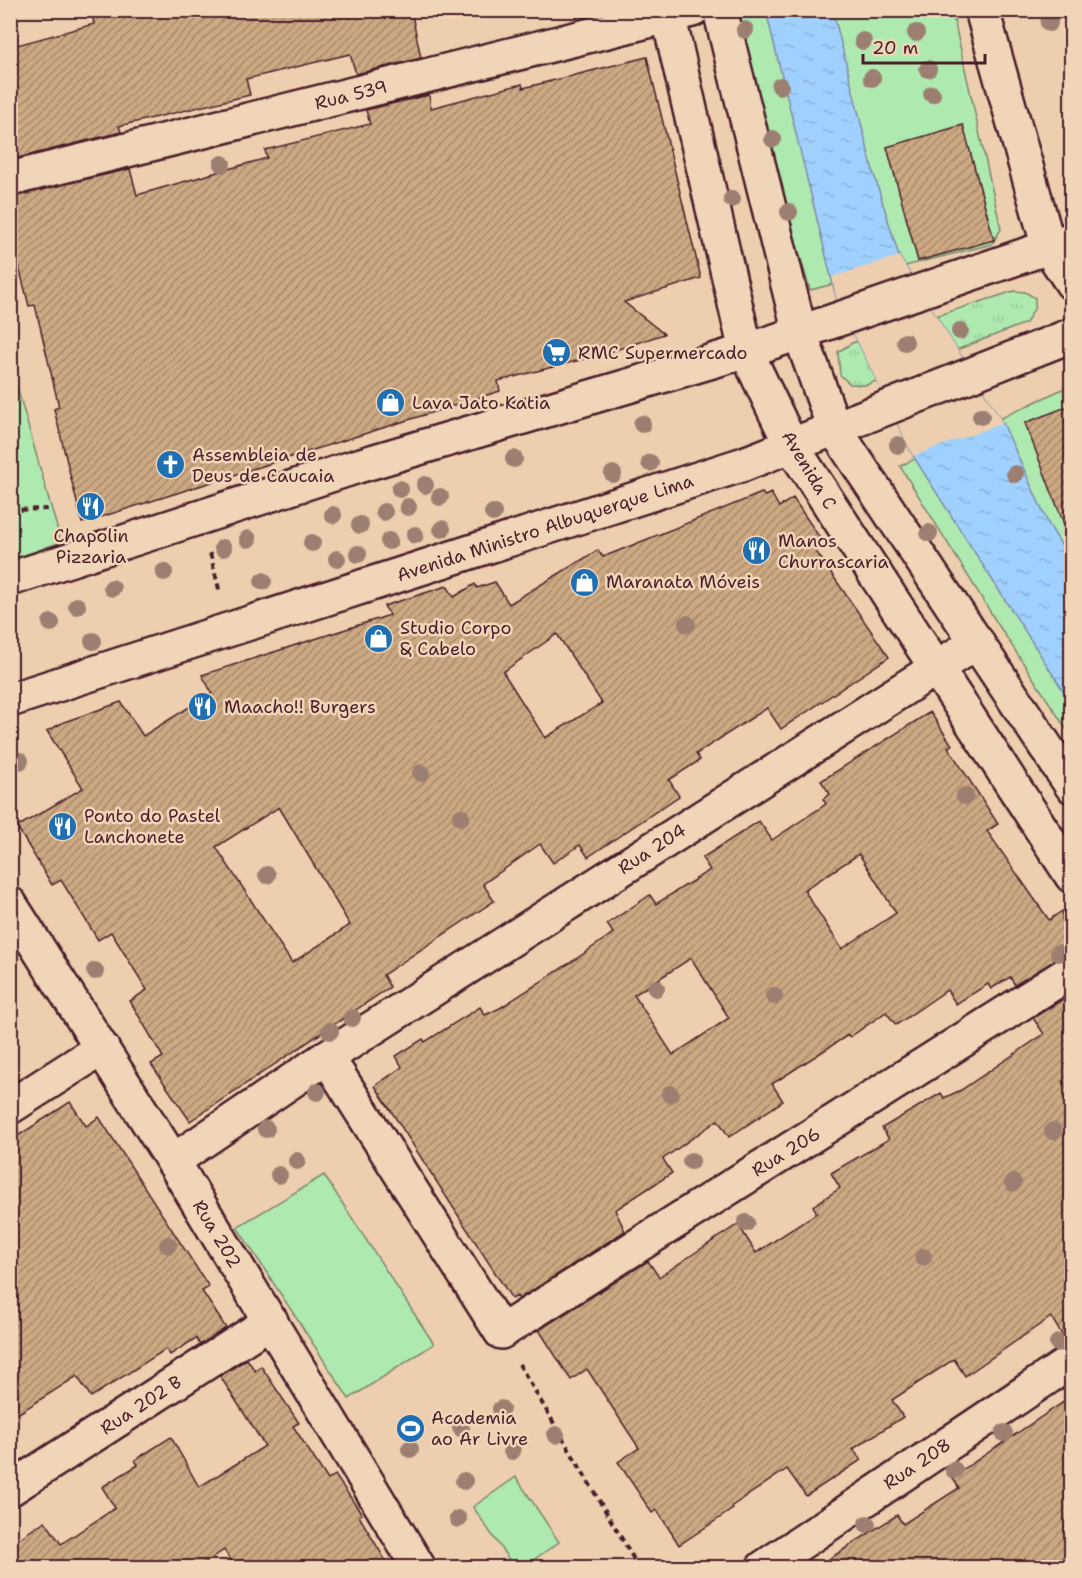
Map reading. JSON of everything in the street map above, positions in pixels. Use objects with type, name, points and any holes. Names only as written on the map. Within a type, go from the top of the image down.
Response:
[{"type":"street","points":[[720,10],[800,333],[834,428],[1071,786]]},
{"type":"street","points":[[982,10],[1060,243],[1071,283]]},
{"type":"street","name":"Rua 539","points":[[10,179],[676,12]]},
{"type":"street","name":"Avenida C","points":[[676,12],[746,351],[791,445],[1071,876]]},
{"type":"street","points":[[10,579],[358,466],[746,351],[1060,243]]},
{"type":"street","name":"Avenida Ministro Albuquerque Lima","points":[[10,700],[733,467],[1071,335]]},
{"type":"street","name":"Rua 204","points":[[173,1161],[327,1057],[977,642]]},
{"type":"street","name":"Rua 202","points":[[10,904],[173,1161],[419,1568]]},
{"type":"street","name":"Rua 206","points":[[501,1332],[1071,971]]},
{"type":"street","points":[[10,1107],[102,1048]]},
{"type":"street","points":[[327,1057],[501,1332]]},
{"type":"street","name":"Rua 202 B","points":[[10,1489],[271,1321]]},
{"type":"street","name":"Rua 208","points":[[763,1568],[1071,1361]]},
{"type":"path","points":[[10,510],[52,509]]},
{"type":"path","points":[[209,549],[222,601]]},
{"type":"path","points":[[501,1332],[639,1568]]},
{"type":"green space","points":[[729,11],[952,11],[1001,229],[992,244],[810,290]],"holes":[[[963,126],[994,240],[918,261],[887,147]]]},
{"type":"green space","points":[[1014,291],[1025,292],[1035,298],[1035,307],[1026,323],[866,385],[850,384],[840,375],[838,352],[852,343]]},
{"type":"green space","points":[[10,362],[61,542],[11,560],[10,560]]},
{"type":"green space","points":[[1071,385],[1071,736],[999,626],[900,466]]},
{"type":"green space","points":[[324,1175],[434,1344],[349,1399],[237,1227]]},
{"type":"green space","points":[[516,1477],[559,1542],[523,1567],[514,1567],[473,1507]]},
{"type":"water","points":[[766,11],[833,11],[873,171],[899,256],[1003,423],[1048,523],[1071,561],[1071,703],[913,456],[836,297]]},
{"type":"pier","points":[[899,256],[1003,423],[913,456],[836,297],[832,277]]},
{"type":"building","points":[[91,10],[411,10],[421,58],[356,74],[350,54],[246,79],[250,95],[119,126],[121,132],[10,160],[10,47],[94,24]]},
{"type":"building","points":[[647,57],[701,278],[624,302],[664,334],[600,355],[498,381],[500,391],[82,523],[54,409],[59,407],[35,305],[29,306],[10,232],[10,197],[130,169],[137,195],[267,158],[265,150],[370,124],[366,110],[429,95],[431,108],[522,84],[523,88]]},
{"type":"building","points":[[963,125],[994,240],[918,261],[887,147]]},
{"type":"building","points":[[1071,405],[1071,537],[1069,537],[1025,423]]},
{"type":"building","points":[[762,493],[765,496],[771,493],[779,507],[793,498],[822,541],[813,547],[889,657],[781,729],[767,708],[696,754],[700,760],[669,780],[679,796],[588,857],[580,845],[553,863],[540,844],[483,884],[494,901],[383,975],[390,987],[190,1121],[151,1064],[163,1057],[130,1001],[147,990],[111,932],[98,940],[61,880],[52,885],[17,827],[83,788],[47,731],[64,722],[121,702],[143,736],[212,693],[202,675],[390,615],[384,606],[447,586],[454,597],[475,584],[477,588],[495,582],[509,604],[598,550],[603,557]],"holes":[[[557,634],[602,703],[545,738],[503,672]],[[279,807],[350,925],[292,963],[216,847]]]},
{"type":"building","points":[[930,712],[952,745],[948,747],[998,824],[987,831],[1049,920],[1062,911],[1065,954],[1015,985],[1010,977],[991,989],[988,984],[956,1004],[947,990],[896,1025],[886,1012],[850,1037],[848,1035],[772,1084],[783,1101],[729,1137],[718,1120],[663,1159],[672,1173],[615,1210],[625,1231],[519,1299],[517,1296],[512,1299],[375,1086],[402,1067],[396,1056],[423,1039],[425,1042],[480,1007],[485,1015],[500,1008],[573,961],[613,933],[607,924],[650,895],[656,904],[710,870],[702,858],[759,821],[772,840],[826,804],[823,799],[830,794],[821,781]],"holes":[[[859,854],[896,913],[842,949],[804,890]],[[691,958],[729,1018],[673,1055],[634,995]]]},
{"type":"building","points":[[1068,996],[1071,1015],[1071,1342],[1067,1343],[1051,1317],[965,1376],[954,1359],[892,1400],[903,1417],[853,1449],[861,1460],[806,1496],[787,1469],[679,1545],[657,1510],[652,1513],[618,1462],[639,1448],[587,1369],[571,1380],[539,1330],[648,1261],[659,1277],[738,1224],[756,1253],[817,1213],[813,1206],[840,1188],[831,1173],[889,1139],[882,1128],[941,1093],[944,1098],[961,1090],[1044,1034],[1033,1018]]},
{"type":"building","points":[[70,1102],[86,1126],[99,1117],[209,1287],[202,1291],[226,1328],[200,1345],[196,1338],[170,1355],[166,1349],[91,1397],[77,1376],[10,1419],[10,1141]]},
{"type":"building","points":[[247,1359],[255,1371],[261,1366],[299,1423],[293,1426],[328,1480],[335,1475],[362,1514],[359,1516],[390,1568],[236,1568],[224,1550],[197,1568],[10,1568],[10,1545],[45,1521],[61,1544],[115,1508],[102,1487],[138,1465],[135,1460],[171,1437],[199,1487],[265,1446],[220,1376]]},
{"type":"building","points":[[1071,1397],[1071,1568],[815,1568],[897,1515],[903,1524],[959,1488],[952,1477]]},
{"type":"place","name":"RMC Supermercado","points":[[557,353]]},
{"type":"place","name":"Lava Jato Katia","points":[[391,403]]},
{"type":"place","name":"Assembleia de Deus de Caucaia","points":[[171,465]]},
{"type":"place","name":"Chapolin Pizzaria","points":[[91,507]]},
{"type":"place","name":"Manos Churrascaria","points":[[757,551]]},
{"type":"place","name":"Maranata Móveis","points":[[585,582]]},
{"type":"place","name":"Studio Corpo & Cabelo","points":[[379,638]]},
{"type":"place","name":"Maacho!! Burgers","points":[[203,707]]},
{"type":"place","name":"Ponto do Pastel Lanchonete","points":[[63,826]]},
{"type":"place","name":"Academia ao Ar Livre","points":[[410,1428]]}]
